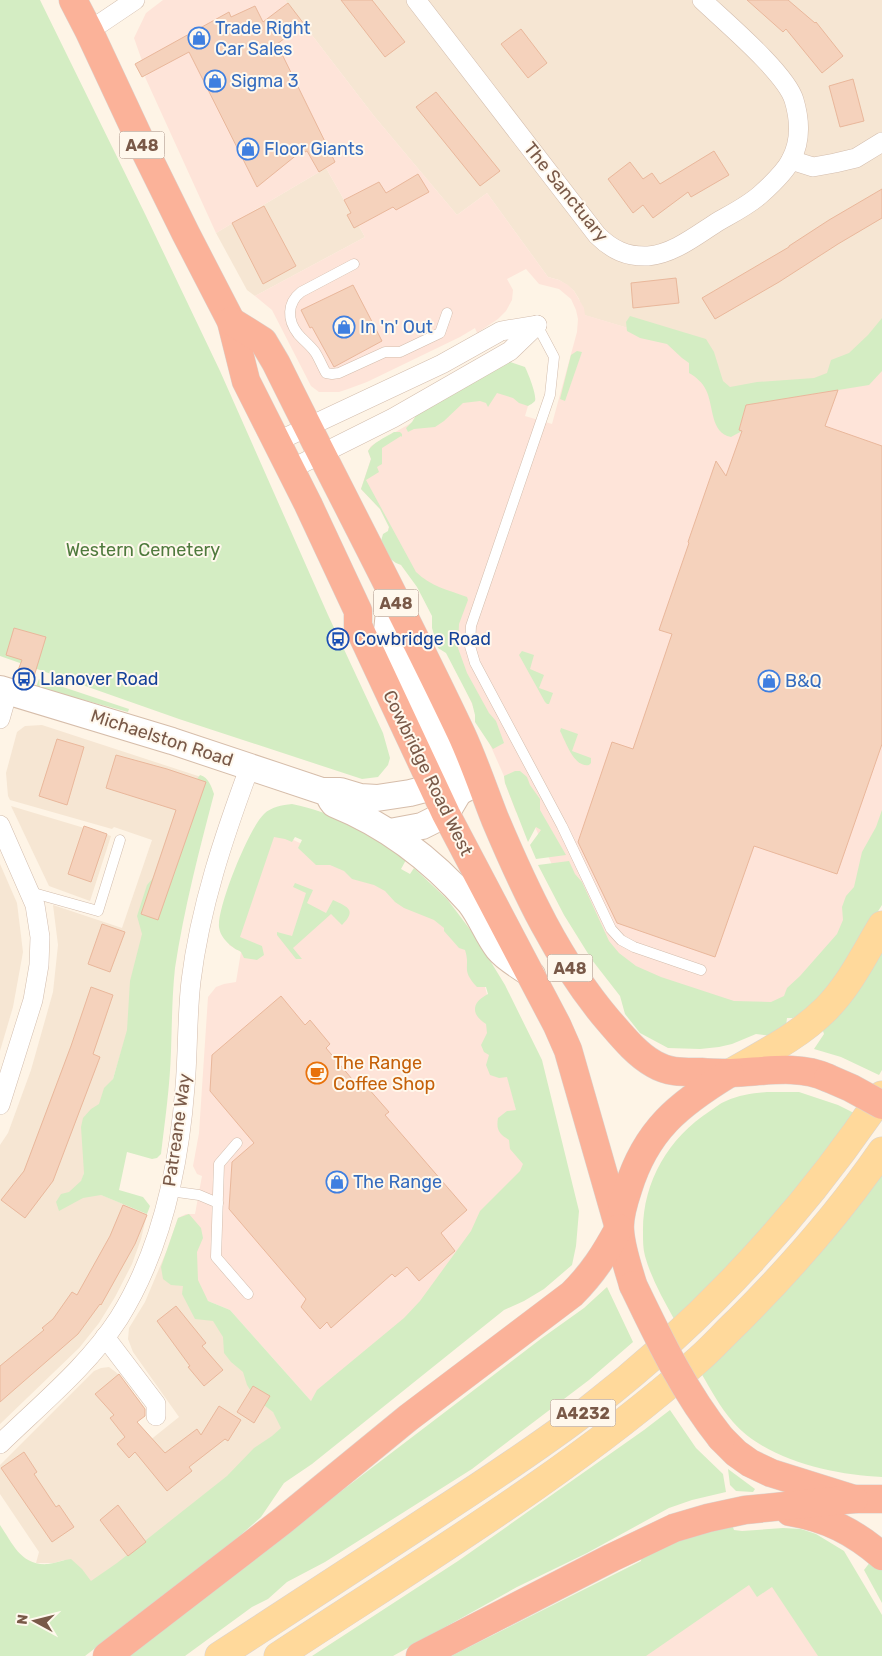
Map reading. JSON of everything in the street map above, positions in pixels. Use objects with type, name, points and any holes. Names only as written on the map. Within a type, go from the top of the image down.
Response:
[{"type":"highway","name":"Cowbridge Road West","points":[[73,0],[154,169],[231,321],[246,381],[278,441],[358,612],[358,626],[455,794],[532,902],[552,941],[581,986],[607,1018],[640,1053],[651,1063],[665,1070],[730,1073],[798,1070],[820,1074],[882,1105]]},
{"type":"highway","name":"Cowbridge Road West","points":[[231,321],[263,341],[308,426],[461,732],[455,794],[532,975],[568,1050],[619,1228]]},
{"type":"highway","points":[[107,1656],[281,1522],[408,1418],[572,1294],[595,1269],[606,1253],[619,1228],[624,1200],[634,1169],[644,1149],[659,1128],[672,1114],[698,1093],[730,1073]]},
{"type":"highway","points":[[619,1228],[624,1258],[633,1286],[692,1399],[721,1438],[736,1454],[771,1474],[854,1498]]},
{"type":"highway","points":[[420,1656],[611,1558],[674,1528],[708,1518],[769,1508],[854,1498],[882,1500]]},
{"type":"highway","points":[[769,1508],[804,1514],[828,1521],[859,1537],[882,1556]]},
{"type":"main road","points":[[730,1073],[784,1042],[826,1009],[852,975],[882,925]]},
{"type":"main road","name":"A4232","points":[[219,1656],[527,1453],[589,1409],[632,1373],[693,1320],[755,1257],[846,1148],[882,1095]]},
{"type":"main road","name":"A4232","points":[[278,1656],[517,1500],[586,1451],[699,1359],[761,1298],[818,1235],[882,1151]]},
{"type":"main road","points":[[854,1498],[882,1515]]},
{"type":"street","points":[[89,31],[135,0]]},
{"type":"street","name":"The Sanctuary","points":[[416,0],[597,235],[609,246],[624,254],[649,256],[671,250],[760,195],[791,160],[798,142],[799,125],[794,99],[778,75],[702,0]]},
{"type":"street","points":[[791,160],[813,167],[835,163],[856,158],[882,142]]},
{"type":"street","points":[[278,441],[442,364],[501,331],[537,325]]},
{"type":"street","points":[[291,469],[393,418],[510,350],[537,325]]},
{"type":"street","points":[[0,719],[4,690]]},
{"type":"street","name":"Michaelston Road","points":[[4,690],[250,766],[322,791],[340,791],[360,797],[377,798],[410,793],[455,794]]},
{"type":"street","name":"Patreane Way","points":[[0,1444],[74,1373],[105,1337],[118,1319],[141,1277],[160,1228],[170,1191],[182,1121],[186,1085],[188,1012],[197,941],[220,851],[250,766]]},
{"type":"street","name":"Michaelston Road","points":[[322,791],[334,804],[363,816],[390,832],[427,862],[471,905],[499,950],[532,975]]},
{"type":"street","points":[[390,832],[422,826],[455,794]]},
{"type":"street","points":[[0,825],[35,905],[40,937],[39,965],[33,1000],[0,1105]]},
{"type":"street","points":[[105,1337],[156,1404],[156,1416]]},
{"type":"lane","points":[[354,264],[302,292],[295,297],[290,306],[289,315],[294,329],[315,352],[326,373],[339,373],[385,352],[400,352],[440,332],[447,312]]},
{"type":"lane","points":[[537,325],[554,357],[550,395],[471,626],[470,646],[475,663],[566,833],[611,929],[621,940],[634,947],[701,970]]},
{"type":"lane","points":[[29,892],[98,911],[120,840]]},
{"type":"lane","points":[[237,1143],[219,1164],[216,1257],[248,1294]]},
{"type":"lane","points":[[170,1191],[199,1195],[218,1203]]},
{"type":"shaded area","points":[[163,0],[285,0],[374,116],[457,215],[487,193],[548,277],[559,280],[574,291],[584,308],[585,315],[702,350],[724,397],[851,374],[882,342],[882,873],[850,935],[776,1016],[621,978],[571,907],[531,818],[516,812],[504,776],[433,616],[388,531],[389,527],[380,509],[361,489],[371,459],[368,451],[371,446],[500,372],[533,389],[525,416],[552,424],[577,332],[578,319],[571,299],[559,289],[539,284],[526,269],[507,279],[513,290],[512,300],[506,311],[498,319],[477,333],[475,328],[367,382],[339,392],[319,392],[311,386],[272,310],[255,296],[365,237],[326,168],[216,233],[145,77],[147,75],[134,38],[146,13]]},
{"type":"shaded area","points":[[285,0],[882,0],[882,342],[851,374],[723,397],[702,350],[584,315],[579,299],[574,291],[559,280],[548,277],[487,193],[457,215],[374,116]]},
{"type":"shaded area","points":[[326,168],[365,237],[255,296],[247,290],[216,233]]},
{"type":"shaded area","points":[[42,725],[201,777],[123,1046],[80,1186],[147,1214],[141,1239],[132,1264],[99,1323],[79,1348],[0,1424],[0,1145],[8,1133],[31,1070],[53,992],[58,945],[53,905],[122,928],[152,840],[114,827],[112,829],[10,800],[6,773],[17,732],[25,726]]},
{"type":"shaded area","points":[[11,806],[111,836],[90,901],[49,886]]},
{"type":"shaded area","points":[[272,830],[459,917],[484,983],[529,1161],[422,1306],[311,1401],[230,1310],[208,1301],[167,1250],[178,1218],[186,1214],[195,1214],[202,1176],[197,1174],[193,1166],[199,1133],[208,997],[216,987],[236,982],[241,952],[229,945]]},
{"type":"shaded area","points":[[0,864],[17,903],[23,952],[13,1007],[0,1051]]},
{"type":"shaded area","points":[[167,1250],[289,1436],[93,1585],[64,1560],[54,1563],[36,1563],[39,1552],[0,1494],[0,1465],[94,1371],[101,1368],[109,1367],[117,1373],[140,1401],[129,1411],[149,1441],[179,1417],[133,1352],[128,1339],[129,1328],[145,1302]]},
{"type":"shaded area","points":[[757,1546],[882,1656],[507,1656]]},
{"type":"green space","name":"Western Cemetery","points":[[0,0],[40,0],[146,216],[220,371],[328,615],[383,733],[390,758],[388,765],[378,777],[362,779],[179,719],[0,656]]},
{"type":"green space","points":[[630,316],[706,339],[714,352],[723,381],[730,387],[757,382],[814,378],[827,373],[831,360],[849,353],[882,318],[882,371],[869,385],[746,405],[739,429],[742,431],[731,437],[719,430],[716,425],[709,396],[699,380],[689,373],[689,363],[667,344],[640,338],[627,331],[626,322]]},
{"type":"green space","points":[[577,351],[582,352],[565,401],[560,399],[571,355]]},
{"type":"green space","points":[[507,361],[525,367],[535,394],[535,401],[532,404],[528,406],[519,403],[513,398],[497,393],[488,407],[486,403],[480,401],[463,403],[435,427],[414,429],[408,432],[406,428],[412,422],[424,402]]},
{"type":"green space","points":[[394,432],[400,432],[402,437],[382,448],[382,464],[377,467],[379,472],[366,480],[416,572],[433,584],[467,597],[468,600],[459,624],[458,648],[467,673],[489,713],[496,721],[504,743],[493,749],[475,722],[472,703],[446,653],[438,648],[432,628],[432,616],[417,587],[401,565],[389,558],[381,541],[383,534],[388,531],[389,527],[380,509],[361,489],[371,459],[368,451],[376,443]]},
{"type":"green space","points":[[522,651],[534,655],[530,669],[544,675],[539,688],[553,693],[549,704],[545,702],[519,655]]},
{"type":"green space","points":[[39,679],[129,709],[128,712],[36,687]]},
{"type":"green space","points":[[561,728],[578,734],[572,751],[591,758],[589,765],[579,763],[575,758],[560,731]]},
{"type":"green space","points":[[520,771],[527,777],[540,799],[540,810],[566,855],[536,859],[530,845],[541,830],[536,827],[528,842],[505,783],[504,776]]},
{"type":"green space","points":[[200,775],[208,780],[214,794],[187,902],[175,968],[170,1077],[161,1154],[157,1158],[152,1159],[127,1152],[119,1190],[143,1197],[150,1206],[147,1214],[101,1195],[83,1198],[59,1211],[56,1202],[61,1194],[69,1192],[81,1181],[84,1173],[81,1127],[83,1118],[91,1109],[99,1104],[104,1088],[113,1079],[127,1030],[130,981],[142,934],[137,916],[147,885],[168,861],[193,785]]},
{"type":"green space","points":[[292,804],[323,813],[352,826],[406,860],[401,869],[410,874],[414,868],[447,899],[475,936],[505,985],[542,1060],[579,1211],[576,1246],[572,1265],[544,1289],[504,1310],[312,1464],[284,1483],[261,1517],[234,1541],[85,1656],[0,1656],[0,1525],[24,1558],[39,1564],[71,1559],[91,1581],[117,1563],[227,1476],[254,1448],[281,1428],[273,1412],[256,1399],[247,1385],[243,1372],[224,1353],[223,1337],[213,1321],[195,1319],[182,1294],[183,1286],[171,1285],[163,1279],[161,1267],[178,1218],[189,1214],[201,1228],[203,1238],[197,1252],[198,1280],[208,1301],[230,1310],[311,1401],[317,1390],[404,1318],[420,1301],[471,1231],[480,1211],[520,1171],[523,1164],[510,1149],[509,1140],[501,1134],[497,1126],[498,1118],[507,1111],[516,1110],[507,1077],[499,1078],[490,1075],[486,1065],[489,1055],[484,1052],[481,1045],[487,1033],[486,1024],[477,1016],[475,1008],[476,1004],[488,994],[486,987],[477,987],[472,981],[467,972],[465,950],[459,948],[444,931],[444,928],[434,920],[404,908],[395,902],[385,891],[374,885],[352,879],[344,871],[330,865],[316,865],[298,848],[302,840],[295,837],[292,842],[274,837],[240,937],[262,946],[264,955],[257,960],[244,958],[241,952],[226,942],[222,936],[219,927],[223,903],[235,868],[250,835],[264,814],[277,807]]},
{"type":"green space","points":[[882,810],[882,905],[830,987],[802,1014],[793,1018],[787,1018],[786,1026],[772,1036],[756,1034],[719,1047],[700,1049],[668,1048],[640,1033],[625,1014],[620,996],[592,960],[564,915],[538,865],[569,861],[575,874],[582,882],[609,941],[619,953],[636,966],[661,977],[734,1001],[771,1002],[784,996],[787,988],[837,934],[843,920],[842,907],[846,896],[854,887],[862,852],[876,827]]},
{"type":"green space","points":[[295,883],[313,890],[307,903],[326,913],[333,900],[346,907],[350,912],[347,920],[342,925],[331,914],[293,948],[302,959],[296,959],[277,935],[277,932],[292,936],[306,893],[293,887]]},
{"type":"green space","points":[[882,944],[882,1070],[879,1075],[841,1057],[814,1049],[824,1034],[822,1028]]},
{"type":"green space","points":[[767,1092],[799,1092],[838,1105],[854,1113],[781,1208],[738,1256],[674,1319],[654,1280],[644,1251],[644,1215],[647,1197],[653,1180],[660,1163],[670,1148],[695,1122],[731,1099]]},
{"type":"green space","points":[[882,1170],[882,1477],[863,1476],[822,1469],[782,1456],[763,1446],[733,1422],[701,1373]]},
{"type":"green space","points":[[607,1287],[633,1342],[589,1380],[472,1469],[325,1562],[287,1582],[268,1599],[252,1607],[185,1656],[125,1656],[584,1308]]},
{"type":"green space","points":[[670,1410],[696,1448],[723,1474],[726,1492],[669,1508],[587,1553],[517,1587],[393,1656],[312,1656],[458,1561]]},
{"type":"green space","points":[[728,1469],[755,1489],[753,1492],[736,1491],[730,1485]]},
{"type":"green space","points":[[732,1525],[734,1530],[742,1531],[783,1528],[801,1529],[816,1534],[844,1551],[882,1615],[882,1656],[818,1656],[772,1587],[757,1597],[749,1585],[646,1656],[451,1656],[641,1561],[642,1555],[683,1538]]},
{"type":"green space","points":[[874,1557],[882,1565],[882,1603],[864,1570]]},
{"type":"building","points":[[341,0],[372,0],[405,42],[385,57]]},
{"type":"building","points":[[747,0],[788,0],[816,22],[843,56],[822,73],[786,29],[783,32]]},
{"type":"building","points":[[288,3],[304,24],[277,44],[335,162],[319,172],[304,149],[257,187],[189,52],[142,77],[135,64],[229,12],[231,17],[255,6],[263,22]]},
{"type":"building","points":[[521,29],[547,63],[528,78],[501,44]]},
{"type":"building","points":[[853,79],[864,121],[840,127],[829,86]]},
{"type":"building","points":[[436,92],[500,171],[480,186],[416,107]]},
{"type":"building","points":[[714,151],[729,175],[691,197],[688,192],[653,218],[643,205],[633,213],[608,179],[630,162],[643,179],[652,173],[660,184]]},
{"type":"building","points":[[418,174],[429,192],[396,210],[393,207],[354,228],[347,215],[351,213],[344,200],[379,182],[386,193]]},
{"type":"building","points":[[882,189],[882,218],[715,319],[702,298]]},
{"type":"building","points":[[264,206],[296,266],[263,284],[232,223]]},
{"type":"building","points":[[676,278],[679,303],[633,308],[631,283]]},
{"type":"building","points":[[353,285],[382,341],[334,367],[301,310]]},
{"type":"building","name":"B&Q","points":[[838,390],[825,426],[882,446],[882,744],[837,874],[754,846],[715,957],[617,923],[578,842],[612,742],[633,749],[672,634],[659,630],[716,461],[726,476],[742,431],[739,430],[746,405]]},
{"type":"building","points":[[14,628],[46,637],[32,683],[15,678],[22,660],[6,655]]},
{"type":"building","points":[[57,739],[84,747],[67,805],[39,796]]},
{"type":"building","points":[[116,755],[206,782],[158,920],[141,914],[176,810],[106,788]]},
{"type":"building","points":[[84,826],[107,834],[91,882],[68,874]]},
{"type":"building","points":[[102,924],[125,932],[110,972],[88,964]]},
{"type":"building","points":[[91,987],[113,995],[93,1054],[100,1057],[53,1181],[25,1218],[1,1200],[24,1171]]},
{"type":"building","name":"The Range","points":[[281,996],[305,1025],[310,1020],[330,1044],[326,1048],[362,1091],[367,1087],[389,1112],[385,1115],[467,1210],[441,1233],[455,1251],[419,1281],[407,1267],[395,1277],[392,1274],[331,1328],[327,1322],[320,1329],[301,1307],[306,1299],[229,1209],[232,1162],[254,1143],[210,1091],[212,1055]]},
{"type":"building","points":[[123,1205],[147,1215],[135,1244],[101,1305],[78,1334],[0,1402],[0,1366],[44,1330],[42,1328],[53,1319],[72,1292],[77,1295],[110,1236]]},
{"type":"building","points":[[176,1306],[206,1343],[202,1346],[223,1370],[204,1386],[188,1367],[190,1366],[157,1321]]},
{"type":"building","points":[[119,1374],[145,1409],[145,1416],[137,1422],[165,1453],[197,1429],[201,1435],[219,1406],[241,1420],[228,1441],[225,1439],[189,1467],[192,1471],[167,1491],[135,1452],[129,1458],[117,1444],[125,1437],[110,1418],[114,1415],[95,1394]]},
{"type":"building","points":[[253,1386],[270,1396],[254,1423],[237,1412]]},
{"type":"building","points":[[24,1452],[37,1472],[34,1474],[56,1507],[59,1505],[74,1527],[52,1542],[1,1468]]},
{"type":"building","points":[[118,1505],[146,1542],[128,1556],[100,1520]]},
{"type":"place","name":"Trade Right Car Sales","points":[[199,38]]},
{"type":"place","name":"Sigma 3","points":[[215,81]]},
{"type":"place","name":"Floor Giants","points":[[248,149]]},
{"type":"place","name":"In 'n' Out","points":[[344,327]]},
{"type":"place","name":"Cowbridge Road","points":[[338,639]]},
{"type":"place","name":"Llanover Road","points":[[24,679]]},
{"type":"place","name":"B&Q","points":[[769,681]]},
{"type":"place","name":"The Range Coffee Shop","points":[[317,1073]]},
{"type":"place","name":"The Range","points":[[337,1182]]}]
